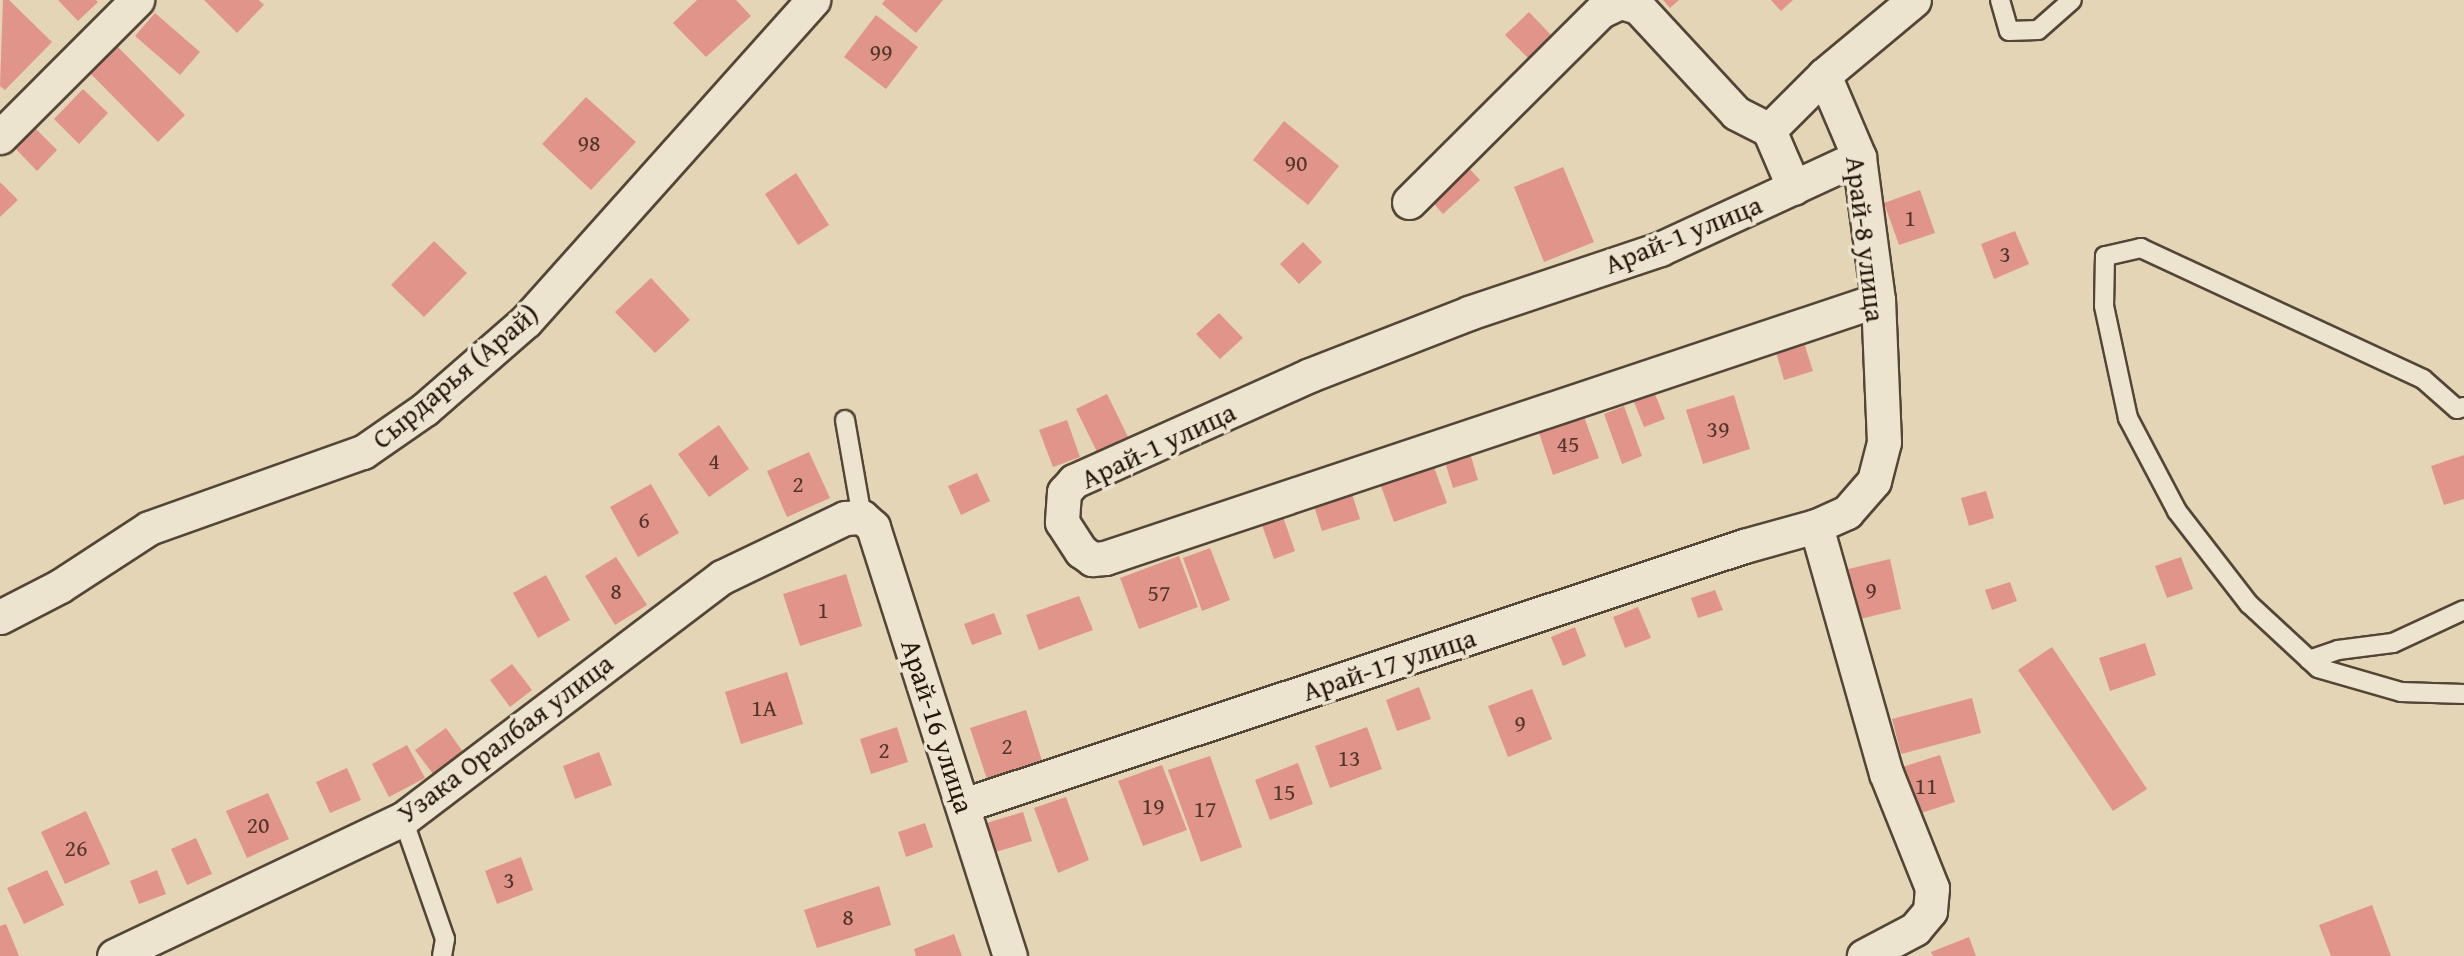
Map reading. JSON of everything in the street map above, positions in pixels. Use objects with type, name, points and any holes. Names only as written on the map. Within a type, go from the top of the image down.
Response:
[{"type":"street","points":[[0,137],[137,0]]},
{"type":"street","name":"Сырдарья (Арай)","points":[[0,617],[60,586],[149,528],[363,452],[425,409],[526,321],[813,0]]},
{"type":"street","points":[[1769,130],[1824,75],[1914,0]]},
{"type":"street","points":[[1409,202],[1601,11],[1620,2],[1638,7],[1736,113],[1769,130],[1794,188]]},
{"type":"street","name":"Арай-8 улица","points":[[1816,526],[1847,512],[1874,481],[1884,442],[1878,300],[1860,157],[1824,75]]},
{"type":"street","name":"Арай-1 улица","points":[[1860,157],[1660,248],[1469,313],[1310,375],[1074,481],[1064,492],[1062,522],[1081,551],[1092,559],[1105,558],[1878,300]]},
{"type":"street","name":"Арай-16 улица","points":[[853,518],[873,527],[964,805],[1010,956]]},
{"type":"street","name":"Узака Оралбая улица","points":[[114,956],[403,819],[722,577],[853,518]]},
{"type":"street","points":[[1816,526],[1886,773],[1932,888],[1930,911],[1915,929],[1864,956]]},
{"type":"street","name":"Арай-17 улица","points":[[964,805],[1744,546],[1816,526]]},
{"type":"lane","points":[[2000,0],[2008,30],[2038,30],[2072,0]]},
{"type":"lane","points":[[2464,407],[2456,409],[2423,379],[2141,248],[2105,256],[2104,306],[2128,418],[2177,511],[2249,604],[2318,668],[2401,692],[2464,694]]},
{"type":"lane","points":[[845,421],[853,518]]},
{"type":"lane","points":[[2309,660],[2338,650],[2393,643],[2464,610]]},
{"type":"lane","points":[[403,819],[445,939],[442,956]]},
{"type":"building","points":[[3,0],[9,0],[52,42],[5,90],[0,86]]},
{"type":"building","points":[[58,0],[96,0],[98,2],[78,21]]},
{"type":"building","points":[[204,0],[259,0],[264,5],[237,33]]},
{"type":"building","points":[[697,0],[736,0],[751,16],[706,57],[673,23]]},
{"type":"building","points":[[885,0],[943,0],[916,33],[882,4]]},
{"type":"building","points":[[1663,0],[1679,0],[1670,8]]},
{"type":"building","points":[[1771,0],[1793,0],[1781,11]]},
{"type":"building","points":[[1529,12],[1551,35],[1528,58],[1505,35]]},
{"type":"building","points":[[155,13],[200,52],[180,75],[135,36]]},
{"type":"building","points":[[876,15],[918,47],[886,89],[844,57]]},
{"type":"building","points":[[117,46],[185,115],[158,142],[90,73]]},
{"type":"building","points":[[83,89],[108,113],[79,144],[54,119]]},
{"type":"building","points":[[586,97],[636,142],[591,190],[542,144]]},
{"type":"building","points":[[1284,121],[1339,166],[1308,205],[1253,160]]},
{"type":"building","points":[[34,127],[57,150],[37,171],[14,147]]},
{"type":"building","points":[[1463,162],[1480,180],[1443,214],[1427,196]]},
{"type":"building","points":[[1563,167],[1594,242],[1544,262],[1514,187]]},
{"type":"building","points":[[796,173],[829,225],[798,245],[765,194]]},
{"type":"building","points":[[0,182],[18,200],[0,217]]},
{"type":"building","points":[[1920,190],[1935,233],[1899,245],[1884,203]]},
{"type":"building","points":[[2015,231],[2029,264],[1994,279],[1981,244]]},
{"type":"building","points":[[434,241],[467,273],[424,317],[391,285]]},
{"type":"building","points":[[1303,242],[1322,262],[1299,284],[1280,264]]},
{"type":"building","points":[[651,278],[690,320],[655,353],[615,312]]},
{"type":"building","points":[[1219,313],[1243,338],[1220,359],[1196,334]]},
{"type":"building","points":[[1804,343],[1813,371],[1784,380],[1776,352]]},
{"type":"building","points":[[1107,394],[1130,441],[1099,456],[1076,409]]},
{"type":"building","points":[[1655,394],[1665,419],[1644,427],[1634,402]]},
{"type":"building","points":[[1734,395],[1750,449],[1703,464],[1686,410]]},
{"type":"building","points":[[1624,406],[1642,456],[1622,464],[1604,414]]},
{"type":"building","points":[[1583,414],[1599,458],[1553,475],[1538,430]]},
{"type":"building","points":[[1067,420],[1080,457],[1053,467],[1039,430]]},
{"type":"building","points":[[719,425],[749,469],[709,497],[678,454]]},
{"type":"building","points":[[809,452],[830,498],[787,517],[767,471]]},
{"type":"building","points":[[1470,453],[1478,480],[1453,488],[1445,462]]},
{"type":"building","points":[[2464,455],[2464,499],[2444,505],[2431,466]]},
{"type":"building","points":[[1434,467],[1447,503],[1394,522],[1381,486]]},
{"type":"building","points":[[977,473],[990,501],[961,515],[948,486]]},
{"type":"building","points":[[651,484],[679,533],[638,557],[610,507]]},
{"type":"building","points":[[1986,491],[1994,518],[1969,526],[1961,498]]},
{"type":"building","points":[[1352,494],[1360,519],[1322,531],[1314,506]]},
{"type":"building","points":[[1283,517],[1295,551],[1274,559],[1262,525]]},
{"type":"building","points":[[1210,548],[1230,600],[1202,611],[1183,558]]},
{"type":"building","points":[[1179,556],[1198,607],[1139,629],[1120,578]]},
{"type":"building","points":[[616,557],[647,605],[615,625],[585,576]]},
{"type":"building","points":[[2181,557],[2193,589],[2167,598],[2155,566]]},
{"type":"building","points":[[1890,559],[1901,609],[1852,621],[1840,571]]},
{"type":"building","points":[[846,574],[862,626],[800,646],[783,594]]},
{"type":"building","points":[[546,575],[570,620],[538,638],[513,593]]},
{"type":"building","points":[[2010,582],[2017,601],[1992,610],[1985,590]]},
{"type":"building","points":[[1715,590],[1723,610],[1698,618],[1691,598]]},
{"type":"building","points":[[1079,596],[1093,630],[1039,650],[1026,615]]},
{"type":"building","points":[[1638,607],[1651,638],[1625,648],[1613,617]]},
{"type":"building","points":[[994,613],[1002,634],[972,645],[964,624]]},
{"type":"building","points":[[1575,627],[1586,656],[1563,666],[1551,637]]},
{"type":"building","points":[[2145,643],[2156,675],[2110,691],[2099,658]]},
{"type":"building","points":[[2052,647],[2147,789],[2113,811],[2018,670]]},
{"type":"building","points":[[512,664],[532,690],[510,707],[490,680]]},
{"type":"building","points":[[787,672],[803,724],[741,744],[725,692]]},
{"type":"building","points":[[1419,687],[1431,719],[1397,731],[1386,700]]},
{"type":"building","points":[[1532,689],[1552,739],[1508,757],[1488,706]]},
{"type":"building","points":[[1972,698],[1981,733],[1901,754],[1892,719]]},
{"type":"building","points":[[1026,710],[1043,764],[988,782],[970,728]]},
{"type":"building","points":[[897,727],[908,762],[871,774],[860,739]]},
{"type":"building","points":[[1367,727],[1382,769],[1330,788],[1315,746]]},
{"type":"building","points":[[446,728],[463,752],[433,774],[415,750]]},
{"type":"building","points":[[407,745],[425,778],[389,797],[372,764]]},
{"type":"building","points":[[599,752],[612,785],[575,799],[563,766]]},
{"type":"building","points":[[1940,755],[1955,802],[1912,816],[1896,769]]},
{"type":"building","points":[[1210,756],[1242,847],[1201,862],[1168,770]]},
{"type":"building","points":[[1298,763],[1313,804],[1270,820],[1255,780]]},
{"type":"building","points":[[1162,765],[1187,830],[1143,846],[1118,781]]},
{"type":"building","points":[[347,768],[361,800],[330,813],[316,782]]},
{"type":"building","points":[[268,793],[289,839],[247,858],[226,811]]},
{"type":"building","points":[[1066,797],[1089,860],[1058,873],[1034,808]]},
{"type":"building","points":[[86,811],[110,864],[65,884],[41,832]]},
{"type":"building","points":[[1023,812],[1032,841],[989,854],[980,825]]},
{"type":"building","points":[[925,823],[933,847],[906,857],[898,832]]},
{"type":"building","points":[[196,838],[212,874],[187,885],[171,849]]},
{"type":"building","points":[[521,857],[533,890],[497,904],[485,871]]},
{"type":"building","points":[[47,870],[64,905],[24,924],[7,888]]},
{"type":"building","points":[[157,870],[166,894],[139,904],[130,881]]},
{"type":"building","points":[[879,886],[891,925],[817,948],[804,910]]},
{"type":"building","points":[[2372,905],[2391,956],[2331,956],[2319,925]]},
{"type":"building","points":[[6,924],[19,956],[0,956],[0,926]]},
{"type":"building","points":[[954,934],[962,956],[916,956],[914,949]]},
{"type":"building","points":[[1969,937],[1976,956],[1933,956],[1931,952]]}]
